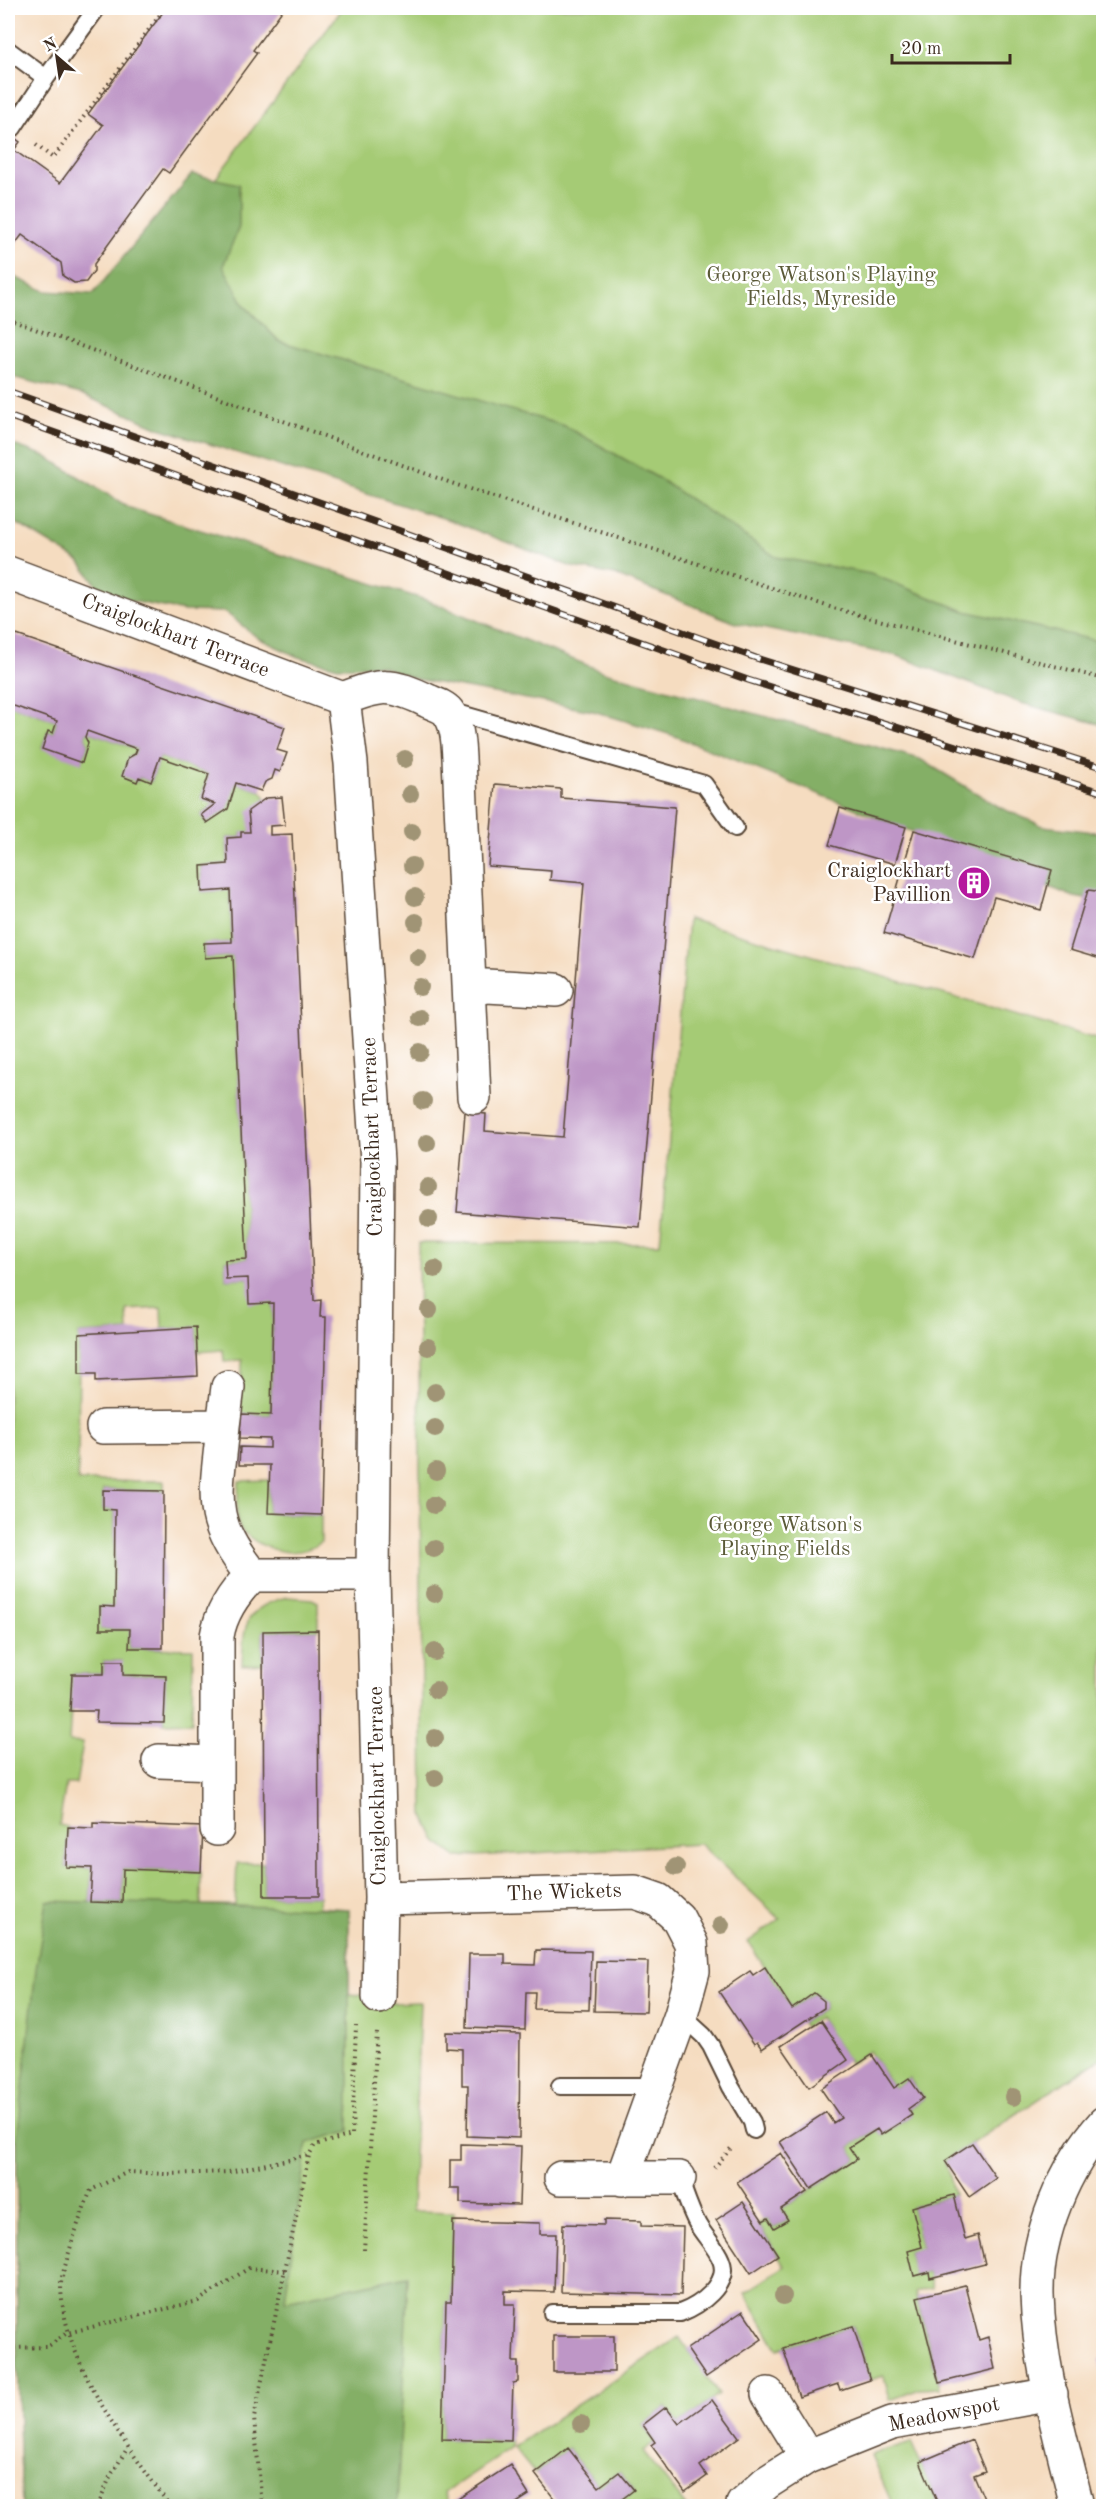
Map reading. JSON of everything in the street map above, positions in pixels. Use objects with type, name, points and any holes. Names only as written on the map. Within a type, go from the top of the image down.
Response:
[{"type":"street","name":"Craiglockhart Terrace","points":[[8,573],[342,699],[352,775],[377,1161],[373,1575],[381,1898],[379,1997]]},
{"type":"street","points":[[342,699],[365,690],[392,687],[404,689],[447,710],[456,729],[474,1097]]},
{"type":"street","points":[[469,985],[556,990]]},
{"type":"street","points":[[228,1387],[216,1499],[217,1515],[232,1548],[252,1575]]},
{"type":"street","points":[[103,1427],[223,1426]]},
{"type":"street","points":[[217,1829],[217,1636],[219,1621],[239,1588],[252,1575],[373,1575]]},
{"type":"street","points":[[159,1761],[217,1763]]},
{"type":"street","name":"The Wickets","points":[[381,1898],[635,1892],[658,1900],[678,1918],[691,1943],[693,1971],[681,2015],[622,2179]]},
{"type":"street","points":[[1077,2506],[1051,2394],[1037,2295],[1041,2258],[1050,2222],[1065,2182],[1077,2159],[1104,2123]]},
{"type":"street","points":[[561,2178],[679,2178]]},
{"type":"street","points":[[768,2394],[807,2457]]},
{"type":"street","name":"Meadowspot","points":[[743,2504],[766,2483],[807,2457],[892,2423],[909,2418],[1051,2394]]},
{"type":"lane","points":[[13,128],[97,8]]},
{"type":"lane","points":[[8,50],[46,78]]},
{"type":"lane","points":[[447,710],[704,784],[735,828]]},
{"type":"lane","points":[[681,2015],[711,2046],[731,2087],[752,2122],[754,2130]]},
{"type":"lane","points":[[560,2086],[655,2086]]},
{"type":"lane","points":[[552,2313],[680,2313],[699,2304],[714,2289],[723,2274],[721,2259],[698,2224],[679,2178]]},
{"type":"path","points":[[13,128],[53,158],[165,8]]},
{"type":"path","points":[[8,319],[462,486],[833,608],[1104,679]]},
{"type":"path","points":[[262,2506],[254,2418],[309,2155],[315,2145],[352,2135],[357,1995],[379,1997],[364,2250]]},
{"type":"path","points":[[679,2178],[715,2167],[730,2147],[744,2141],[754,2130]]},
{"type":"path","points":[[170,2506],[128,2447],[101,2403],[67,2333],[60,2283],[75,2229],[91,2190],[129,2172],[165,2174],[229,2172],[309,2155]]},
{"type":"path","points":[[8,2348],[47,2348],[67,2333],[198,2301],[249,2268],[286,2271]]},
{"type":"path","points":[[98,2506],[110,2477],[128,2447]]},
{"type":"green space","name":"George Watson's Playing Fields, Myreside","points":[[343,8],[1103,8],[1103,659],[851,592],[96,339]]},
{"type":"green space","points":[[192,174],[239,184],[239,227],[223,266],[245,306],[279,341],[565,426],[658,478],[776,557],[871,574],[965,611],[1103,642],[1103,725],[1021,703],[898,656],[736,623],[615,575],[572,567],[449,520],[159,428],[81,394],[8,376],[8,274],[45,291],[93,294]]},
{"type":"green space","points":[[8,443],[45,456],[130,508],[426,600],[604,672],[920,759],[1001,808],[1043,826],[1103,833],[1103,902],[1074,897],[675,736],[593,711],[416,679],[379,665],[338,667],[298,657],[258,638],[225,612],[184,611],[105,596],[79,561],[8,518]]},
{"type":"green space","points":[[8,704],[57,721],[53,733],[48,731],[42,748],[82,762],[88,743],[85,737],[87,731],[137,749],[135,754],[128,758],[137,782],[139,777],[151,782],[160,757],[209,774],[201,798],[215,804],[201,815],[206,823],[227,808],[236,783],[261,791],[266,798],[250,832],[241,833],[241,837],[227,838],[228,864],[201,866],[202,892],[230,890],[232,942],[204,944],[205,958],[233,956],[247,1259],[225,1260],[226,1279],[248,1278],[273,1303],[271,1415],[241,1414],[242,1360],[224,1361],[223,1350],[197,1352],[196,1327],[162,1329],[161,1308],[127,1310],[128,1331],[79,1334],[78,1481],[164,1481],[164,1491],[103,1490],[103,1509],[115,1510],[114,1607],[100,1607],[101,1629],[130,1629],[129,1648],[193,1649],[192,1722],[164,1723],[165,1676],[123,1675],[122,1661],[104,1661],[104,1674],[73,1674],[69,1742],[83,1743],[76,1784],[66,1784],[59,1825],[68,1827],[66,1867],[92,1868],[90,1902],[122,1903],[123,1869],[201,1872],[201,1905],[235,1905],[237,1863],[264,1863],[264,1896],[319,1896],[318,1907],[349,1909],[349,1994],[379,1997],[391,2003],[420,2002],[412,2211],[454,2212],[451,2302],[446,2303],[442,2439],[511,2441],[511,2448],[444,2493],[450,2506],[22,2506],[17,2358],[17,2140],[8,2140]]},
{"type":"green space","name":"George Watson's Playing Fields","points":[[688,919],[1103,1041],[1103,2057],[945,2161],[954,2195],[912,2207],[922,2247],[908,2251],[915,2276],[929,2272],[932,2288],[915,2292],[940,2388],[920,2389],[890,2400],[884,2376],[870,2380],[853,2326],[778,2350],[745,2293],[785,2266],[758,2224],[768,2218],[774,2228],[788,2220],[781,2209],[857,2159],[849,2147],[877,2129],[882,2135],[911,2115],[908,2109],[923,2098],[909,2078],[894,2088],[869,2051],[850,2064],[819,2017],[805,2027],[802,2023],[824,2008],[824,2001],[814,1993],[792,2009],[748,1942],[780,1919],[700,1844],[456,1857],[436,1841],[423,1814],[418,1243],[660,1244]]},
{"type":"green space","points":[[269,1480],[268,1513],[321,1515],[321,1542],[303,1550],[283,1551],[264,1546],[241,1530],[237,1513],[239,1481]]},
{"type":"green space","points":[[287,1597],[312,1599],[318,1602],[318,1630],[263,1631],[263,1664],[242,1665],[244,1639],[249,1620],[262,1607]]},
{"type":"green space","points":[[47,1901],[349,1909],[349,2131],[307,2143],[285,2301],[408,2276],[397,2506],[22,2506],[17,2358],[17,2140],[36,1969]]},
{"type":"green space","points":[[679,2337],[719,2395],[679,2424],[666,2407],[643,2425],[655,2442],[643,2451],[686,2506],[615,2506],[634,2490],[619,2472],[599,2487],[568,2448],[535,2474],[513,2447]]},
{"type":"green space","points":[[911,2442],[939,2506],[893,2506],[871,2455]]},
{"type":"building","points":[[166,8],[284,8],[253,50],[257,53],[169,173],[163,169],[94,264],[94,271],[86,282],[74,283],[63,276],[61,263],[22,235],[16,243],[8,237],[8,133],[20,142],[14,150],[60,183],[103,125],[88,114]]},
{"type":"building","points":[[8,632],[285,727],[277,750],[287,753],[280,772],[275,770],[272,779],[265,782],[261,791],[236,783],[228,809],[207,823],[201,815],[215,804],[201,799],[209,774],[160,757],[151,782],[139,777],[137,782],[122,776],[128,758],[135,754],[137,749],[87,731],[85,737],[88,743],[82,763],[42,749],[48,731],[53,733],[57,721],[8,704]]},
{"type":"building","points":[[495,784],[561,789],[561,798],[675,807],[640,1227],[457,1212],[465,1112],[486,1114],[485,1131],[563,1137],[584,883],[550,880],[551,871],[488,866]]},
{"type":"building","points":[[282,797],[285,825],[270,826],[270,835],[292,834],[314,1301],[321,1300],[320,1317],[326,1317],[321,1515],[268,1513],[270,1465],[239,1465],[240,1447],[270,1448],[270,1439],[240,1438],[241,1414],[271,1415],[273,1303],[249,1304],[248,1278],[226,1279],[225,1260],[247,1259],[233,956],[205,958],[204,943],[232,942],[230,890],[202,892],[201,866],[228,864],[227,838],[241,837],[241,832],[250,832],[248,811],[266,798]]},
{"type":"building","points":[[840,808],[906,827],[895,864],[829,845]]},
{"type":"building","name":"Craiglockhart Pavillion","points":[[914,830],[1052,870],[1041,910],[994,897],[975,959],[884,933]]},
{"type":"building","points":[[1088,890],[1104,892],[1104,960],[1070,950]]},
{"type":"building","points":[[196,1327],[198,1376],[96,1381],[96,1374],[79,1374],[79,1334]]},
{"type":"building","points":[[103,1490],[164,1491],[163,1648],[129,1648],[130,1629],[100,1629],[100,1606],[114,1607],[115,1510],[103,1509]]},
{"type":"building","points":[[318,1630],[319,1896],[264,1896],[263,1631]]},
{"type":"building","points":[[104,1661],[123,1661],[123,1675],[166,1676],[164,1723],[96,1722],[97,1711],[70,1711],[72,1674],[104,1674]]},
{"type":"building","points":[[93,1823],[203,1827],[201,1872],[123,1869],[122,1903],[90,1902],[92,1868],[66,1867],[68,1827],[93,1828]]},
{"type":"building","points":[[536,1950],[591,1951],[589,2010],[534,2009],[535,1992],[526,1992],[525,2030],[467,2028],[469,1954],[505,1954],[505,1964],[535,1965]]},
{"type":"building","points":[[596,1961],[648,1962],[646,2012],[594,2011]]},
{"type":"building","points":[[765,1967],[792,2009],[814,1993],[824,2001],[824,2008],[762,2049],[757,2042],[754,2044],[719,1992],[750,1971],[753,1975]]},
{"type":"building","points":[[821,2020],[848,2060],[809,2087],[781,2046]]},
{"type":"building","points":[[446,2032],[520,2034],[519,2138],[467,2136],[468,2085],[462,2085],[462,2049],[446,2048]]},
{"type":"building","points":[[872,2055],[894,2088],[909,2078],[923,2098],[908,2109],[912,2115],[881,2135],[877,2129],[849,2147],[857,2159],[811,2189],[780,2142],[826,2112],[833,2123],[841,2118],[821,2089]]},
{"type":"building","points":[[972,2143],[996,2178],[969,2197],[945,2161]]},
{"type":"building","points":[[461,2144],[521,2146],[519,2205],[460,2203],[460,2188],[450,2188],[450,2160],[461,2160]]},
{"type":"building","points":[[781,2153],[807,2192],[781,2209],[788,2220],[774,2228],[768,2218],[763,2221],[737,2182]]},
{"type":"building","points":[[954,2195],[965,2239],[978,2235],[985,2264],[930,2278],[929,2272],[914,2276],[908,2251],[922,2247],[912,2207]]},
{"type":"building","points":[[743,2202],[778,2255],[751,2273],[716,2220]]},
{"type":"building","points":[[604,2220],[641,2221],[641,2226],[683,2227],[681,2295],[561,2292],[563,2224],[604,2225]]},
{"type":"building","points":[[453,2221],[540,2223],[540,2234],[556,2234],[554,2292],[505,2291],[505,2304],[515,2304],[513,2362],[518,2362],[518,2382],[513,2383],[511,2441],[442,2439],[446,2302],[451,2302]]},
{"type":"building","points":[[965,2285],[979,2340],[988,2337],[995,2369],[939,2383],[917,2297]]},
{"type":"building","points":[[743,2311],[762,2339],[706,2377],[687,2349]]},
{"type":"building","points":[[853,2326],[870,2380],[840,2390],[838,2384],[799,2397],[783,2348]]},
{"type":"building","points":[[553,2336],[614,2336],[614,2372],[553,2372]]},
{"type":"building","points":[[1104,2358],[1104,2384],[1101,2384],[1099,2359]]},
{"type":"building","points":[[712,2400],[739,2437],[700,2466],[707,2476],[685,2492],[651,2445],[655,2442],[643,2425],[666,2407],[679,2424]]},
{"type":"building","points":[[972,2440],[985,2471],[974,2475],[987,2506],[939,2506],[920,2462]]},
{"type":"building","points":[[568,2448],[599,2487],[619,2472],[634,2490],[613,2506],[560,2506],[535,2474]]},
{"type":"building","points":[[510,2465],[529,2495],[512,2506],[452,2506],[450,2504]]},
{"type":"railway","points":[[8,391],[756,658],[1104,768]]},
{"type":"railway","points":[[8,416],[748,680],[1104,793]]},
{"type":"place","name":"Craiglockhart Pavillion","points":[[974,883]]}]
